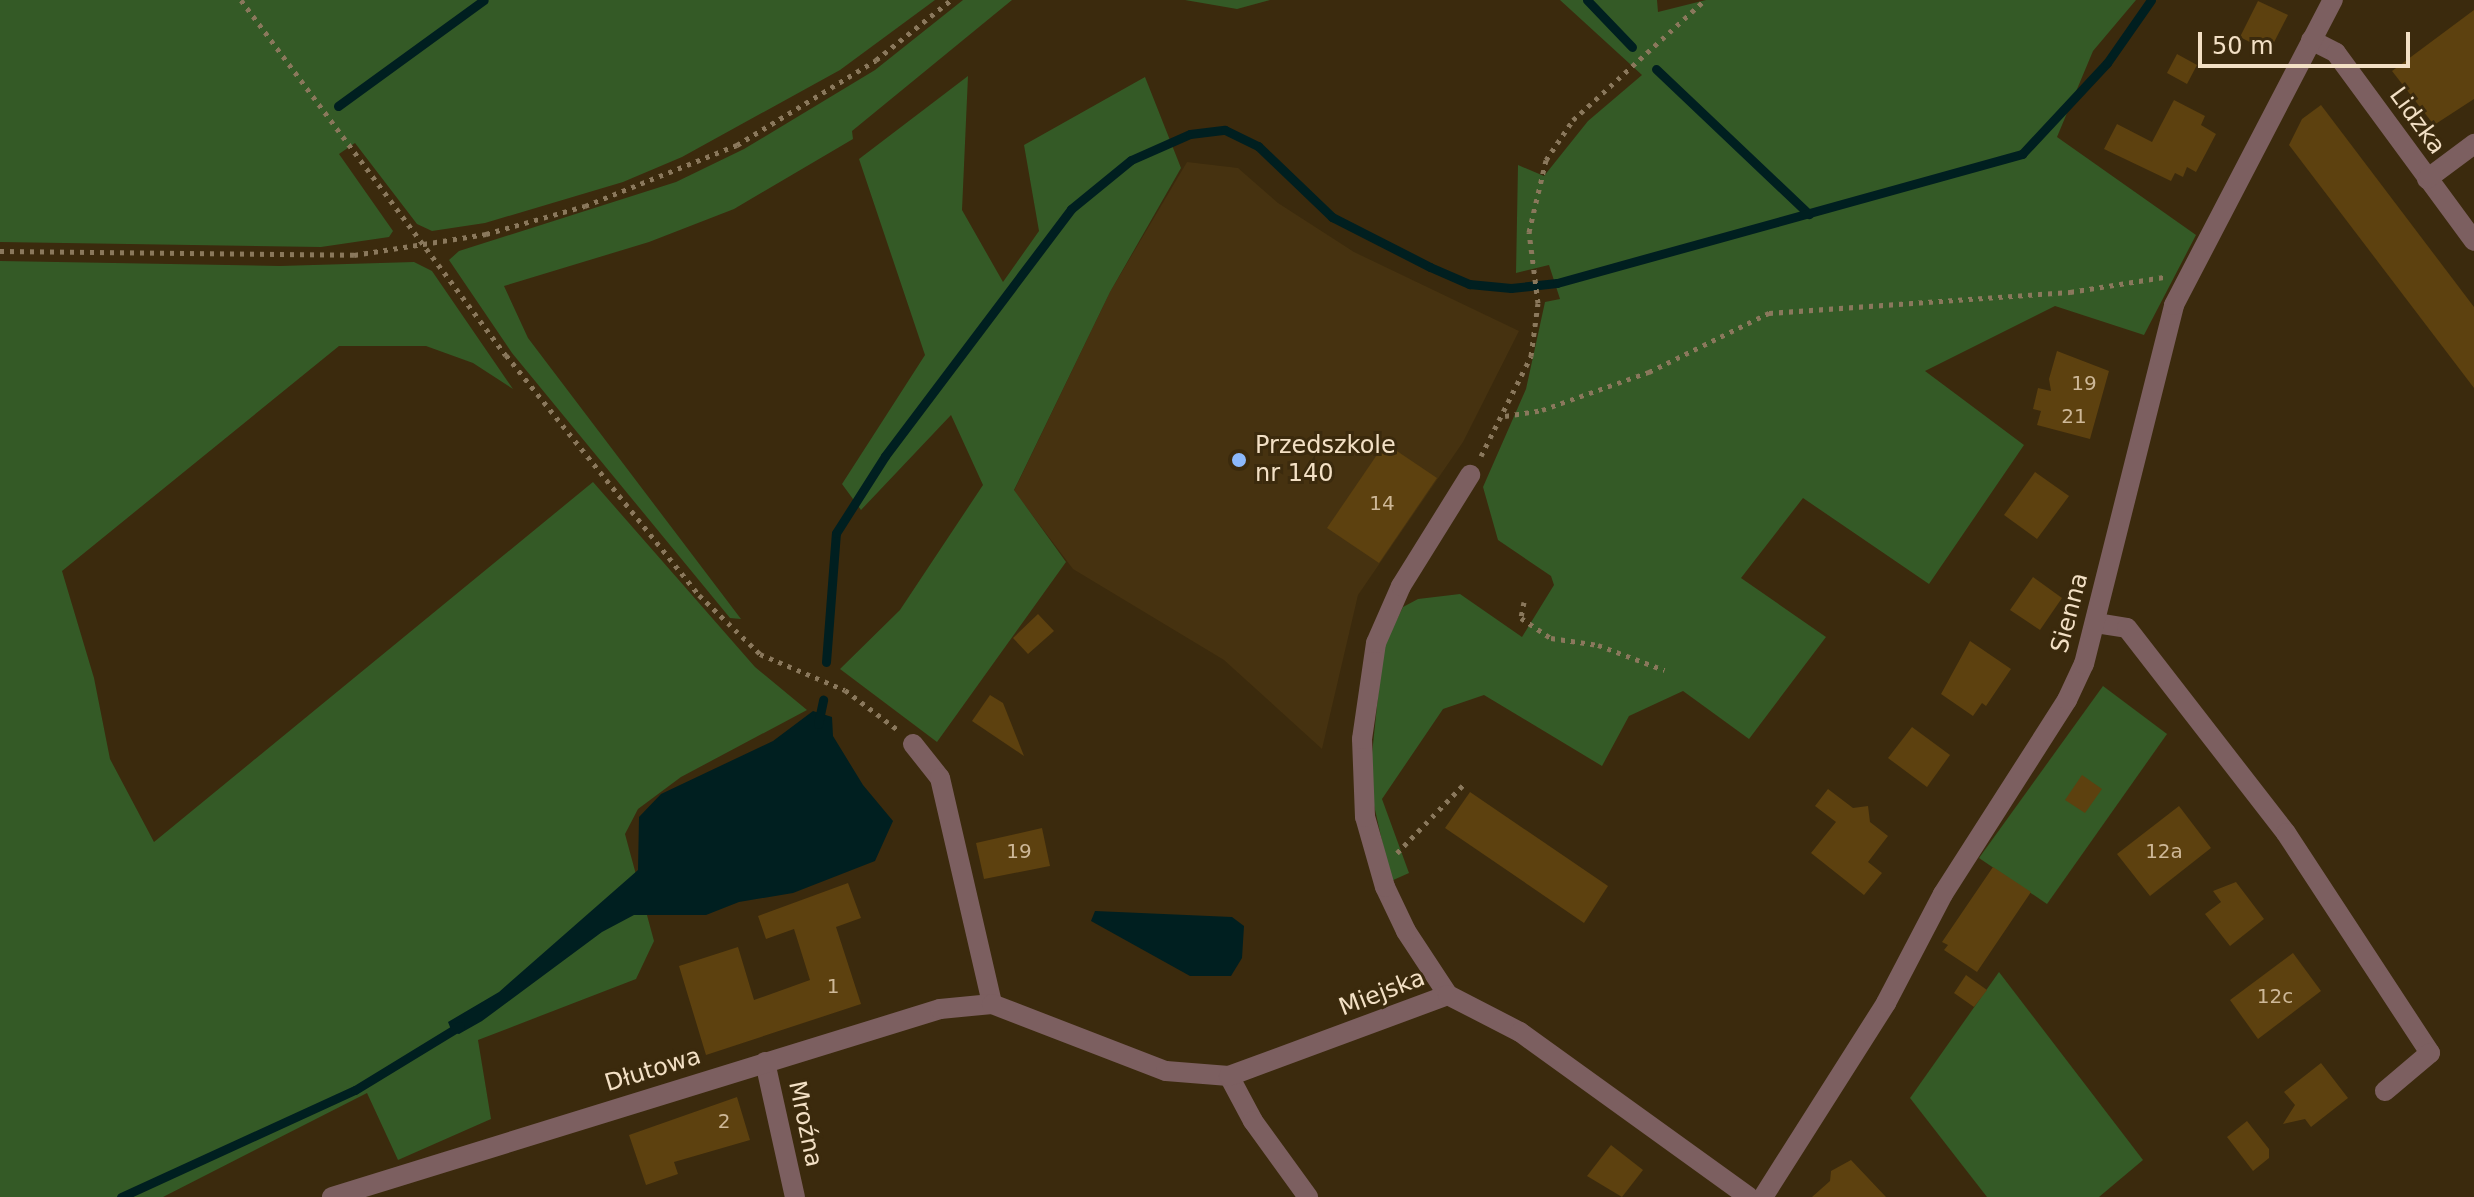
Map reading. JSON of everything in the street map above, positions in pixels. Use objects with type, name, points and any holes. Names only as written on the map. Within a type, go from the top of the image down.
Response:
[{"type":"street","name":"Sienna","points":[[1763,1197],[1886,1003],[1943,894],[2067,700],[2096,623],[2154,368],[2184,279],[2333,0]]},
{"type":"street","name":"Lidzka","points":[[2311,40],[2336,53],[2474,241]]},
{"type":"street","points":[[2427,179],[2474,144]]},
{"type":"street","points":[[1448,995],[1406,931],[1379,870],[1362,781],[1365,695],[1376,643],[1401,586],[1470,475]]},
{"type":"street","points":[[2096,623],[2127,628],[2267,809],[2430,1053],[2385,1091]]},
{"type":"street","points":[[913,744],[940,778],[992,1004]]},
{"type":"street","name":"Miejska","points":[[992,1004],[1166,1071],[1229,1076],[1448,995],[1520,1032],[1749,1197]]},
{"type":"street","name":"Dłutowa","points":[[332,1197],[940,1009],[992,1004]]},
{"type":"street","name":"Mroźna","points":[[765,1062],[795,1197]]},
{"type":"street","points":[[1229,1076],[1253,1121],[1308,1197]]},
{"type":"path","points":[[241,0],[424,247],[736,635],[785,669],[845,690],[913,744]]},
{"type":"path","points":[[0,251],[283,258],[424,247],[585,206],[737,145],[876,60],[951,0]]},
{"type":"path","points":[[1470,475],[1505,416],[1531,356],[1538,303],[1531,273],[1532,202],[1546,160],[1573,120],[1705,0]]},
{"type":"path","points":[[1505,416],[1542,410],[1649,372],[1769,313],[2070,292],[2154,277],[2184,279]]},
{"type":"path","points":[[1524,602],[1521,618],[1551,638],[1598,645],[1664,670]]},
{"type":"path","points":[[1379,870],[1466,782]]},
{"type":"shaded area","name":"Przedszkole nr 140","points":[[1187,162],[1238,168],[1278,203],[1354,252],[1519,331],[1463,442],[1358,595],[1322,749],[1224,660],[1073,569],[1014,491],[1110,292]]},
{"type":"green space","points":[[0,0],[935,0],[840,70],[682,157],[623,182],[485,223],[432,231],[417,224],[355,143],[339,154],[393,231],[389,237],[321,247],[0,242]]},
{"type":"green space","points":[[963,0],[1012,0],[852,131],[853,139],[734,209],[649,242],[504,286],[528,338],[741,619],[730,618],[512,353],[449,260],[459,251],[676,182],[744,149],[875,70]]},
{"type":"green space","points":[[1185,0],[1270,0],[1237,9]]},
{"type":"green space","points":[[1560,0],[1657,0],[1658,12],[1706,0],[2136,0],[2093,51],[2057,137],[2196,235],[2144,335],[2055,306],[1925,371],[2024,445],[1929,584],[1803,498],[1741,578],[1826,637],[1749,739],[1683,691],[1629,716],[1602,766],[1484,695],[1443,709],[1382,799],[1409,873],[1391,881],[1369,783],[1383,648],[1403,607],[1418,599],[1460,594],[1522,637],[1554,585],[1551,576],[1498,540],[1483,487],[1526,389],[1545,302],[1560,299],[1549,265],[1516,273],[1518,165],[1544,176],[1588,121],[1642,75]]},
{"type":"green space","points":[[968,76],[962,210],[1003,282],[1039,231],[1024,145],[1145,77],[1181,168],[1110,292],[1014,490],[1066,562],[937,742],[840,669],[900,610],[983,485],[951,415],[861,510],[842,484],[925,355],[859,159]]},
{"type":"green space","points":[[0,261],[280,266],[414,262],[432,271],[513,389],[473,363],[426,346],[339,346],[62,571],[94,678],[110,759],[154,842],[593,482],[755,667],[807,710],[681,777],[638,809],[625,834],[654,941],[636,979],[478,1040],[491,1119],[398,1160],[367,1093],[163,1197],[0,1197]]},
{"type":"green space","points":[[2103,686],[2167,734],[2047,904],[1979,858]]},
{"type":"green space","points":[[1999,972],[2143,1160],[2099,1197],[1987,1197],[1910,1098]]},
{"type":"water","points":[[813,711],[832,717],[833,736],[863,785],[893,821],[875,861],[793,893],[739,902],[706,915],[634,915],[602,932],[482,1021],[459,1034],[452,1032],[448,1022],[499,992],[638,870],[639,817],[661,794],[773,741]]},
{"type":"water","points":[[1095,911],[1232,917],[1244,926],[1242,958],[1231,976],[1190,976],[1091,921]]},
{"type":"building","points":[[2258,1],[2288,15],[2269,52],[2240,37]]},
{"type":"building","points":[[2474,10],[2474,99],[2434,125],[2392,71]]},
{"type":"building","points":[[2177,54],[2197,65],[2187,84],[2167,73]]},
{"type":"building","points":[[2174,100],[2205,116],[2201,125],[2216,134],[2196,172],[2187,167],[2183,177],[2175,173],[2171,181],[2104,149],[2117,124],[2152,142]]},
{"type":"building","points":[[2321,105],[2474,307],[2474,388],[2289,145],[2302,119]]},
{"type":"building","points":[[2057,351],[2109,371],[2090,439],[2037,425],[2041,411],[2033,409],[2038,388],[2051,391],[2049,379]]},
{"type":"building","points":[[1385,443],[1437,478],[1379,563],[1327,528]]},
{"type":"building","points":[[2035,472],[2069,496],[2037,539],[2004,515]]},
{"type":"building","points":[[2033,577],[2062,598],[2040,630],[2010,610]]},
{"type":"building","points":[[1038,614],[1054,631],[1028,654],[1013,638]]},
{"type":"building","points":[[1970,641],[2011,669],[1986,706],[1982,703],[1973,716],[1941,694]]},
{"type":"building","points":[[990,695],[1003,703],[1024,756],[972,721]]},
{"type":"building","points":[[1912,727],[1950,755],[1927,787],[1888,758]]},
{"type":"building","points":[[2082,775],[2102,789],[2085,813],[2065,800]]},
{"type":"building","points":[[1828,789],[1853,808],[1868,806],[1870,822],[1888,836],[1868,862],[1882,873],[1864,895],[1811,853],[1836,822],[1815,806]]},
{"type":"building","points":[[1470,792],[1608,886],[1584,923],[1445,828]]},
{"type":"building","points":[[2179,806],[2211,848],[2150,896],[2117,854]]},
{"type":"building","points":[[1042,828],[1050,866],[984,879],[976,843]]},
{"type":"building","points":[[1993,867],[2031,892],[1977,972],[1944,950],[1948,945],[1942,942]]},
{"type":"building","points":[[2236,882],[2264,919],[2230,946],[2205,914],[2221,902],[2213,891]]},
{"type":"building","points":[[848,883],[861,918],[836,927],[861,1004],[706,1055],[679,966],[738,947],[754,1000],[810,980],[794,929],[766,939],[758,916]]},
{"type":"building","points":[[2293,953],[2321,991],[2258,1039],[2230,1000]]},
{"type":"building","points":[[1966,975],[1987,990],[1974,1007],[1954,993]]},
{"type":"building","points":[[2321,1063],[2348,1098],[2311,1127],[2305,1119],[2283,1124],[2295,1105],[2284,1092]]},
{"type":"building","points":[[737,1097],[750,1140],[674,1162],[678,1174],[646,1185],[629,1135]]},
{"type":"building","points":[[2247,1121],[2269,1149],[2269,1158],[2253,1171],[2227,1137]]},
{"type":"building","points":[[1611,1145],[1643,1170],[1622,1197],[1587,1176]]},
{"type":"building","points":[[1851,1160],[1886,1197],[1812,1197],[1830,1181],[1831,1171]]},
{"type":"waterway","points":[[338,106],[484,0]]},
{"type":"waterway","points":[[1587,0],[1632,47]]},
{"type":"waterway","points":[[826,662],[836,533],[885,456],[1071,209],[1131,160],[1190,134],[1225,130],[1258,146],[1332,217],[1430,267],[1469,284],[1511,288],[1557,283],[2022,154],[2107,63],[2151,0]]},
{"type":"waterway","points":[[1656,69],[1809,214]]},
{"type":"waterway","points":[[818,724],[823,700]]},
{"type":"waterway","points":[[121,1197],[355,1090],[460,1026]]},
{"type":"place","name":"Przedszkole nr 140","points":[[1239,460]]}]
